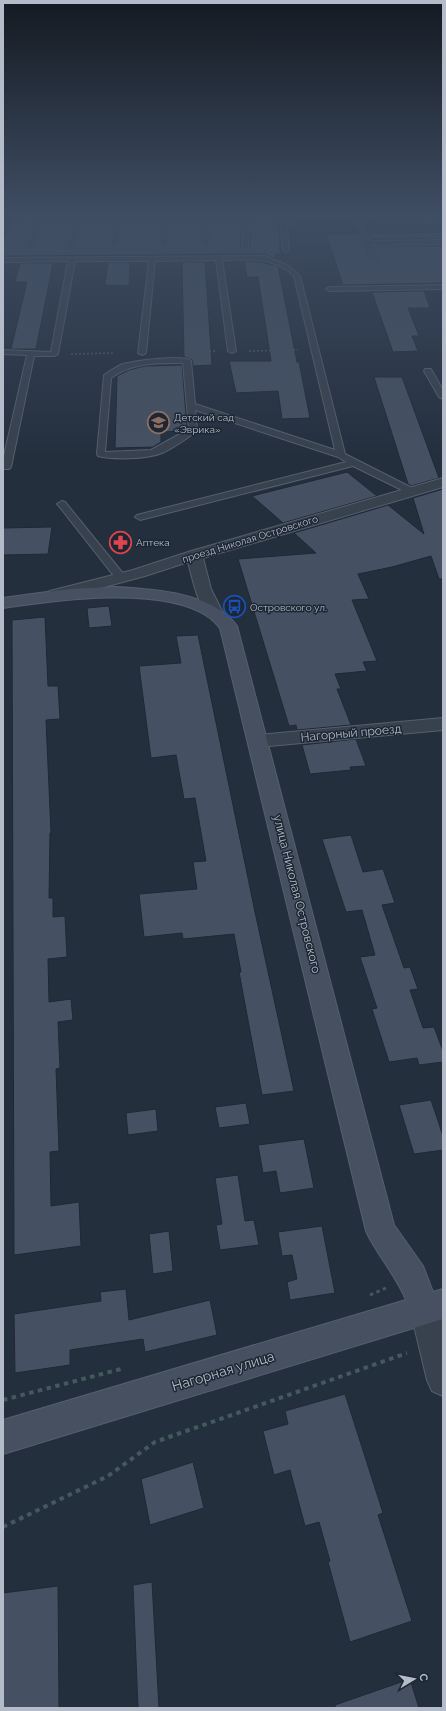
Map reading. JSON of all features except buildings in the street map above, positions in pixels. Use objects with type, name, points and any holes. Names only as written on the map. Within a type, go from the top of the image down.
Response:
[{"type":"street","name":"проезд Николая Островского","points":[[56,595],[121,578],[443,482]]},
{"type":"street","points":[[194,555],[203,589],[214,613]]},
{"type":"street","name":"улица Николая Островского","points":[[3,603],[56,595],[101,592],[135,592],[163,596],[188,602],[214,613],[228,626],[381,1231],[434,1307],[434,1343],[443,1380]]},
{"type":"street","name":"Нагорный проезд","points":[[258,741],[443,724]]},
{"type":"street","name":"Нагорная улица","points":[[3,1437],[434,1307]]},
{"type":"lane","points":[[3,352],[54,354],[65,296]]},
{"type":"lane","points":[[142,353],[148,296]]},
{"type":"lane","points":[[224,296],[232,351]]},
{"type":"lane","points":[[302,296],[341,455]]},
{"type":"lane","points":[[6,467],[31,353]]},
{"type":"lane","points":[[187,361],[192,406],[193,430],[159,451],[145,455],[110,456],[104,455],[100,452],[107,377],[115,371],[142,362],[187,361]]},
{"type":"lane","points":[[428,371],[443,397]]},
{"type":"lane","points":[[192,406],[341,455],[411,491]]},
{"type":"lane","points":[[140,516],[354,463]]},
{"type":"lane","points":[[62,504],[121,578]]},
{"type":"path","points":[[3,1527],[108,1476],[155,1442],[434,1343]]},
{"type":"place","name":"Детский сад «Эврика»","points":[[159,423]]},
{"type":"place","name":"Аптека","points":[[120,542]]},
{"type":"place","name":"Островского ул.","points":[[235,607]]}]
